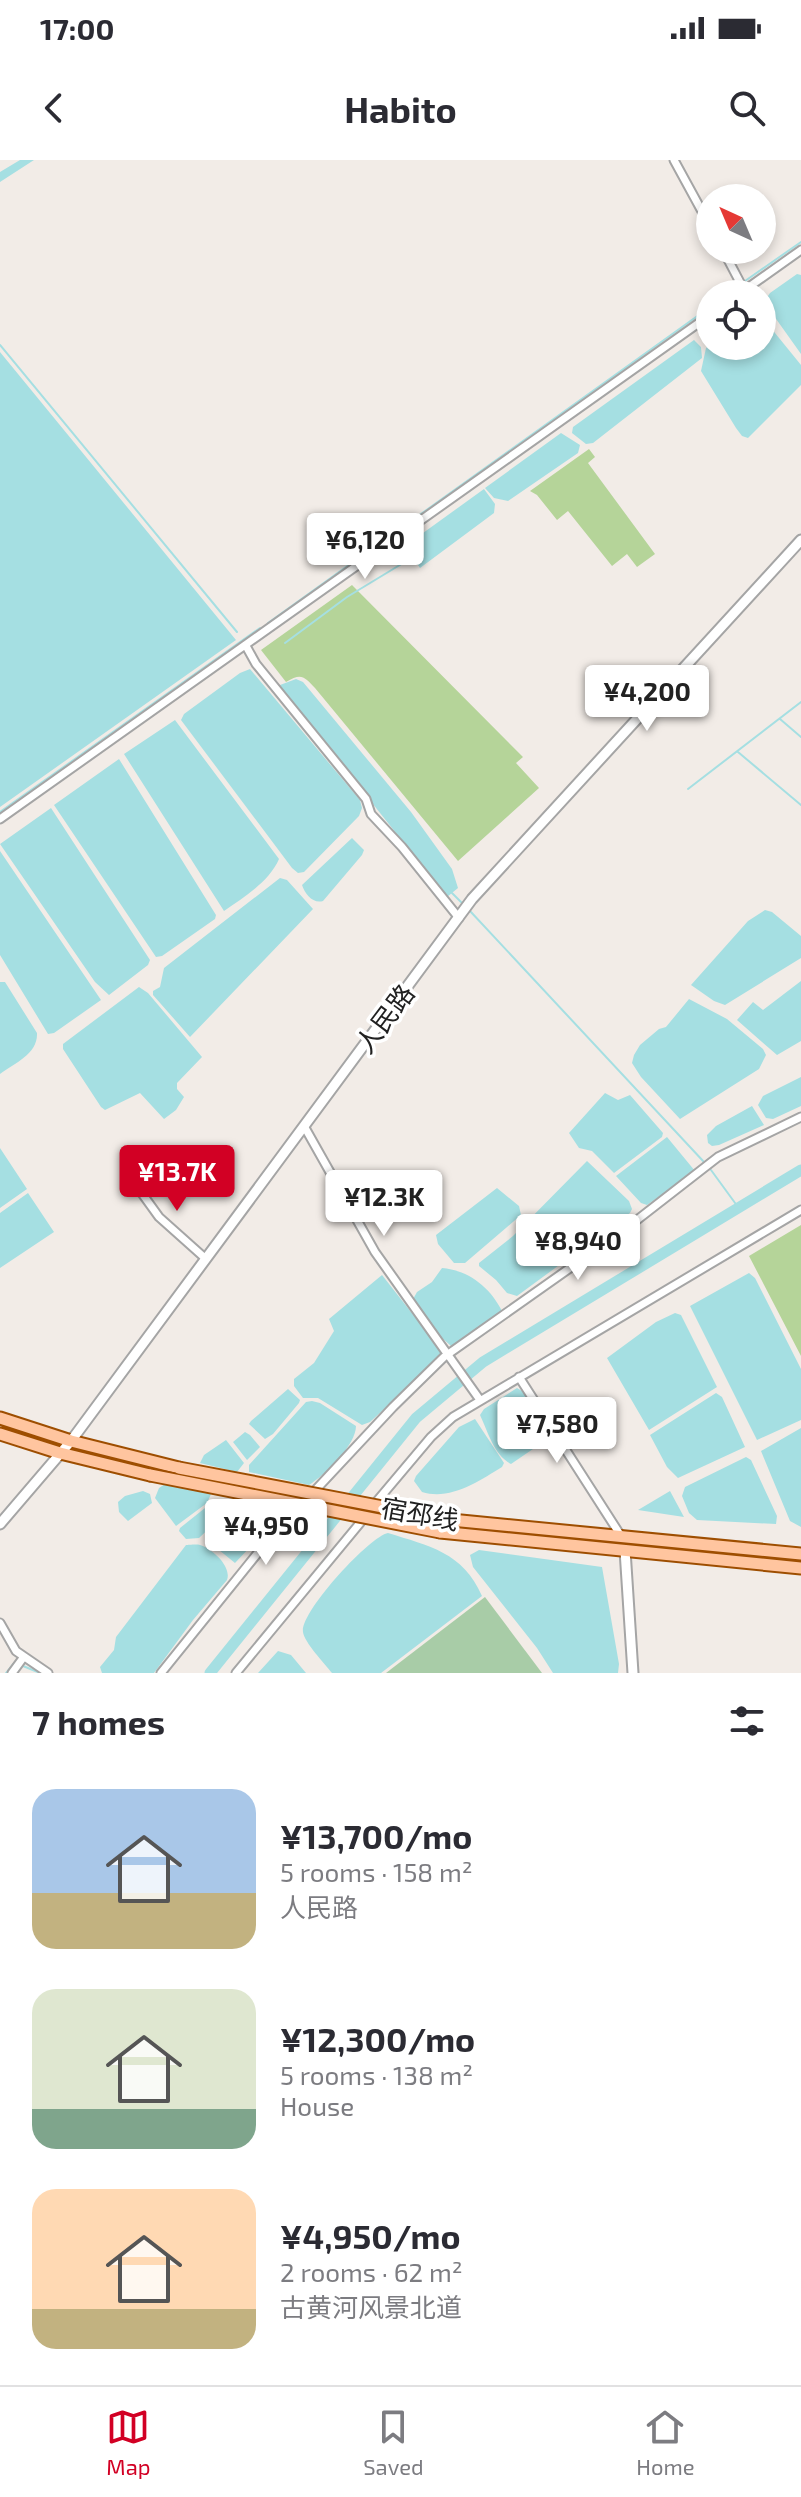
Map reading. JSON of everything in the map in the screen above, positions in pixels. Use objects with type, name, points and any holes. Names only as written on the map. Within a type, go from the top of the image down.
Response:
[{"type":"main road","name":"宿邳线","points":[[0,1418],[71,1441],[179,1468],[451,1520],[801,1554]]},
{"type":"main road","name":"宿邳线","points":[[0,1434],[60,1453],[150,1475],[440,1532],[801,1568]]},
{"type":"street","points":[[674,160],[696,200]]},
{"type":"street","points":[[759,280],[801,250]]},
{"type":"street","points":[[0,819],[696,325]]},
{"type":"street","name":"人民路","points":[[0,1524],[71,1441],[464,911],[801,540]]},
{"type":"street","points":[[246,646],[256,664],[366,799],[371,814],[464,911]]},
{"type":"street","points":[[161,1673],[265,1544],[393,1407],[449,1357],[628,1227],[718,1157],[801,1117]]},
{"type":"street","points":[[304,1126],[375,1252],[479,1398]]},
{"type":"street","points":[[133,1181],[159,1217],[206,1259]]},
{"type":"street","points":[[236,1673],[431,1437],[453,1417],[479,1398],[801,1210]]},
{"type":"street","points":[[519,1377],[621,1536]]},
{"type":"street","points":[[625,1550],[633,1673]]},
{"type":"street","points":[[0,1623],[23,1658],[48,1673]]},
{"type":"street","points":[[12,1673],[23,1658]]},
{"type":"green space","points":[[589,449],[595,457],[588,463],[655,554],[637,567],[627,554],[612,566],[568,511],[557,520],[530,491]]},
{"type":"green space","points":[[352,585],[523,757],[516,763],[539,788],[458,861],[311,684],[299,677],[286,682],[261,650]]},
{"type":"green space","points":[[801,1225],[801,1356],[749,1256]]},
{"type":"green space","points":[[485,1597],[542,1673],[386,1673]]},
{"type":"water","points":[[20,160],[34,160],[0,182],[0,172]]},
{"type":"water","points":[[797,274],[801,275],[801,354],[776,319],[776,289]]},
{"type":"water","points":[[776,334],[801,365],[801,385],[748,438],[736,428],[701,371],[703,360],[776,360]]},
{"type":"water","points":[[694,340],[696,342],[696,360],[699,360],[593,443],[586,444],[572,433],[573,427]]},
{"type":"water","points":[[0,352],[236,640],[0,807]]},
{"type":"water","points":[[561,433],[580,445],[578,453],[508,501],[494,498],[485,488]]},
{"type":"water","points":[[484,489],[495,504],[494,513],[420,568],[405,546]]},
{"type":"water","points":[[250,669],[360,800],[362,808],[359,816],[304,872],[298,873],[292,868],[181,720],[184,714]]},
{"type":"water","points":[[296,679],[303,682],[411,812],[452,869],[458,888],[447,897],[282,690],[280,685]]},
{"type":"water","points":[[175,720],[279,859],[262,882],[224,911],[124,754]]},
{"type":"water","points":[[119,759],[216,915],[215,919],[162,956],[156,957],[54,805]]},
{"type":"water","points":[[51,808],[150,960],[148,965],[109,995],[95,982],[0,844]]},
{"type":"water","points":[[352,838],[364,850],[362,855],[323,901],[313,900],[302,885]]},
{"type":"water","points":[[0,851],[101,1000],[54,1033],[48,1034],[0,955]]},
{"type":"water","points":[[280,878],[287,880],[313,909],[190,1037],[153,995],[153,991],[160,987],[164,968]]},
{"type":"water","points":[[765,910],[772,912],[801,936],[801,958],[725,1005],[691,985],[748,921]]},
{"type":"water","points":[[801,981],[801,1041],[777,1055],[737,1020],[753,1002],[763,1010]]},
{"type":"water","points":[[0,982],[5,982],[37,1033],[30,1052],[0,1074]]},
{"type":"water","points":[[139,987],[148,993],[202,1057],[177,1083],[177,1089],[184,1097],[176,1110],[164,1119],[140,1093],[105,1110],[63,1049],[63,1044]]},
{"type":"water","points":[[689,999],[727,1019],[766,1055],[759,1069],[680,1119],[632,1063],[640,1045],[666,1027]]},
{"type":"water","points":[[801,1077],[801,1106],[773,1119],[766,1118],[758,1105],[763,1096]]},
{"type":"water","points":[[605,1093],[618,1100],[630,1095],[663,1133],[662,1137],[614,1173],[592,1151],[579,1148],[569,1133]]},
{"type":"water","points":[[752,1106],[764,1125],[719,1145],[708,1143],[707,1135],[716,1126]]},
{"type":"water","points":[[667,1137],[695,1171],[647,1205],[641,1203],[616,1176]]},
{"type":"water","points":[[0,1148],[27,1189],[0,1208]]},
{"type":"water","points":[[587,1161],[629,1201],[630,1213],[517,1296],[507,1293],[479,1263],[513,1236]]},
{"type":"water","points":[[497,1188],[519,1206],[521,1215],[465,1263],[454,1263],[438,1244],[436,1235]]},
{"type":"water","points":[[28,1193],[54,1232],[0,1268],[0,1213]]},
{"type":"water","points":[[442,1268],[461,1272],[477,1281],[491,1294],[502,1311],[451,1346],[432,1329],[412,1301]]},
{"type":"water","points":[[749,1273],[755,1278],[801,1369],[801,1420],[757,1440],[690,1306]]},
{"type":"water","points":[[382,1275],[440,1349],[442,1356],[370,1422],[362,1425],[318,1398],[303,1398],[294,1386],[294,1379],[314,1363],[334,1331],[329,1319]]},
{"type":"water","points":[[675,1313],[681,1315],[717,1387],[649,1430],[607,1358],[656,1322]]},
{"type":"water","points":[[517,1388],[527,1394],[552,1436],[511,1464],[496,1449],[480,1415],[484,1409]]},
{"type":"water","points":[[288,1389],[300,1400],[299,1403],[265,1439],[249,1424]]},
{"type":"water","points":[[716,1393],[722,1397],[745,1447],[678,1478],[667,1467],[650,1435]]},
{"type":"water","points":[[312,1401],[356,1426],[351,1442],[338,1459],[309,1485],[249,1472],[249,1465],[306,1402]]},
{"type":"water","points":[[475,1419],[504,1463],[502,1467],[454,1492],[422,1492],[414,1481],[416,1476],[459,1427]]},
{"type":"water","points":[[801,1428],[801,1527],[790,1521],[761,1451]]},
{"type":"water","points":[[245,1432],[260,1447],[247,1460],[233,1442]]},
{"type":"water","points":[[226,1440],[244,1463],[237,1472],[200,1463],[204,1455]]},
{"type":"water","points":[[746,1457],[751,1460],[777,1516],[776,1524],[697,1520],[689,1513],[682,1496],[685,1487]]},
{"type":"water","points":[[168,1482],[212,1492],[207,1503],[176,1526],[155,1498],[159,1488]]},
{"type":"water","points":[[143,1491],[150,1494],[152,1503],[128,1521],[119,1512],[118,1502],[125,1496]]},
{"type":"water","points":[[670,1491],[684,1517],[638,1510]]},
{"type":"water","points":[[243,1499],[287,1508],[235,1563],[207,1538]]},
{"type":"water","points":[[210,1504],[219,1511],[219,1519],[199,1538],[186,1539],[180,1528]]},
{"type":"water","points":[[388,1533],[431,1547],[455,1560],[474,1581],[482,1596],[381,1673],[332,1673],[304,1636],[305,1622],[352,1560]]},
{"type":"water","points":[[186,1545],[200,1545],[216,1554],[227,1570],[227,1580],[154,1673],[102,1673],[100,1667],[114,1650],[116,1637]]},
{"type":"water","points":[[479,1550],[602,1567],[618,1673],[553,1673],[473,1567],[470,1555]]},
{"type":"water","points":[[278,1651],[291,1655],[306,1673],[258,1673]]},
{"type":"waterway","points":[[746,280],[801,242]]},
{"type":"waterway","points":[[379,544],[696,317]]},
{"type":"waterway","points":[[0,345],[237,632]]},
{"type":"waterway","points":[[268,623],[371,549]]},
{"type":"waterway","points":[[285,643],[347,597],[413,557]]},
{"type":"waterway","points":[[0,812],[260,628]]},
{"type":"waterway","points":[[688,789],[801,702]]},
{"type":"waterway","points":[[780,719],[801,737]]},
{"type":"waterway","points":[[738,752],[801,805]]},
{"type":"waterway","points":[[452,893],[463,904]]},
{"type":"waterway","points":[[470,911],[704,1162]]},
{"type":"waterway","points":[[711,1170],[738,1207]]},
{"type":"waterway","points":[[210,1673],[416,1418],[483,1362],[801,1170]]},
{"type":"waterway","points":[[6,1673],[14,1663]]},
{"type":"waterway","points":[[23,1666],[40,1673]]}]
